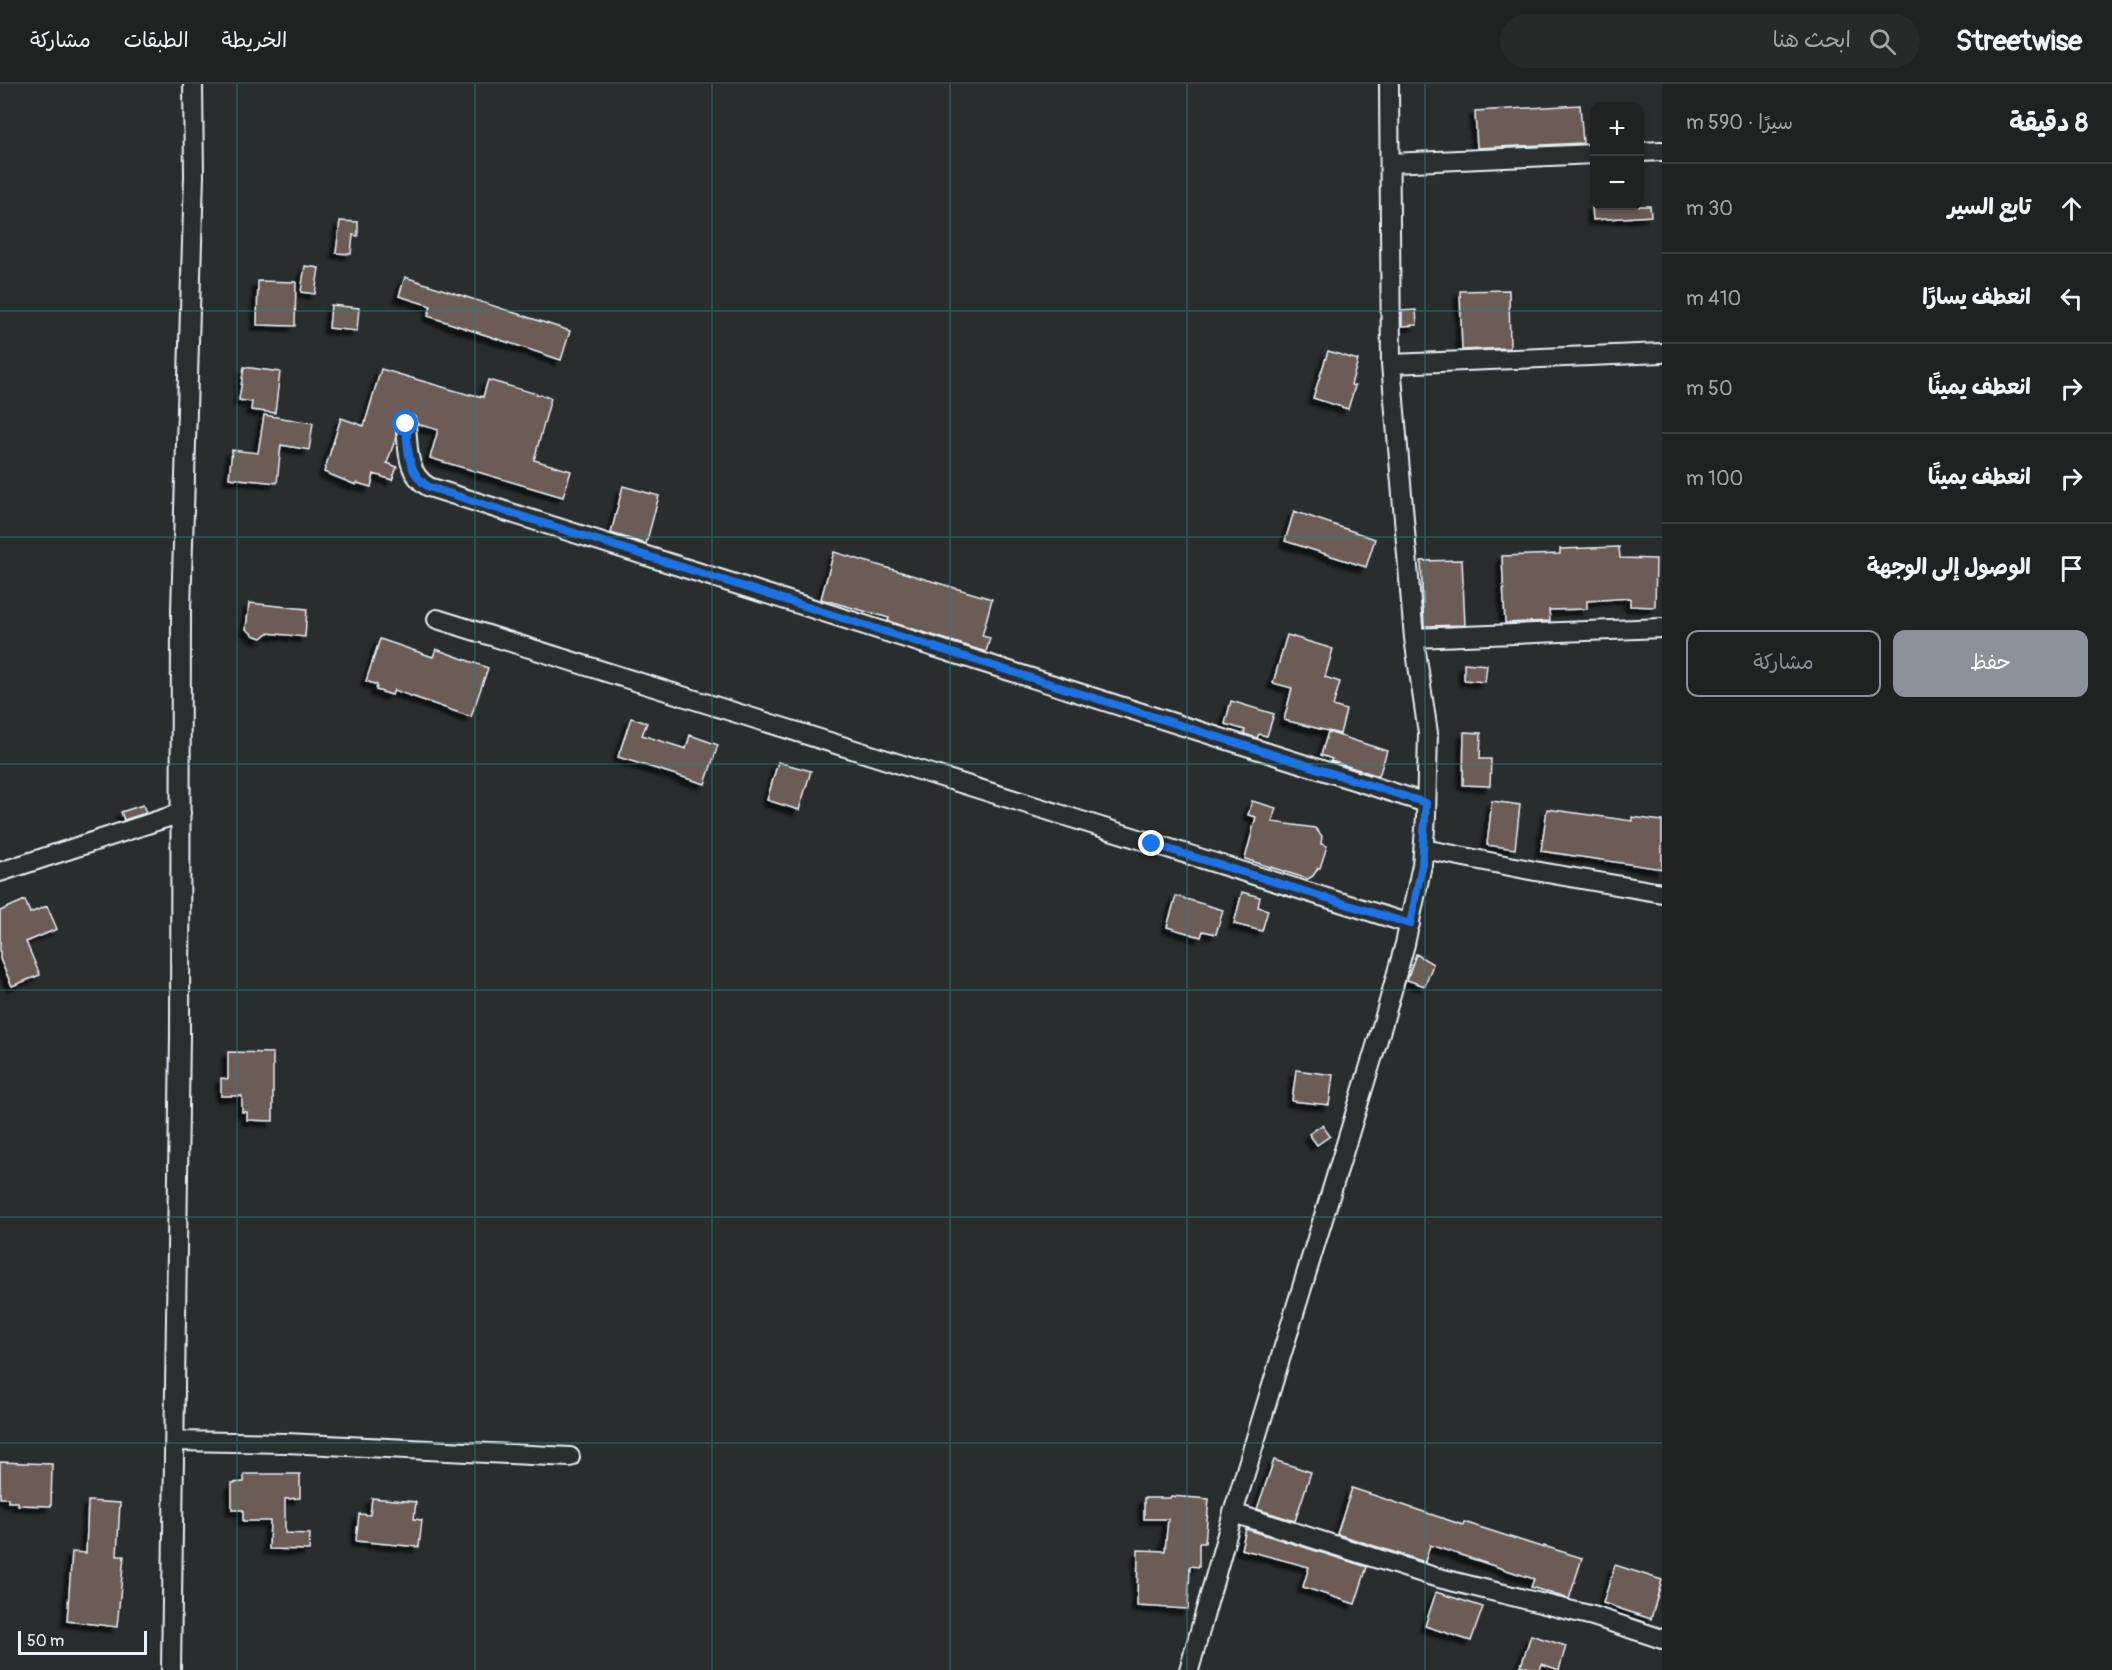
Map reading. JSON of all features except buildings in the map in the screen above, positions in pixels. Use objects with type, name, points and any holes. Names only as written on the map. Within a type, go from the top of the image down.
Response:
[{"type":"street","points":[[171,1670],[182,610],[194,176],[193,84]]},
{"type":"street","points":[[1189,1670],[1233,1514],[1383,1023],[1410,924],[1424,849],[1428,733],[1414,638],[1391,364],[1389,84]]},
{"type":"street","points":[[1644,152],[1662,151]]},
{"type":"street","points":[[1390,163],[1590,154]]},
{"type":"street","points":[[1391,364],[1662,353]]},
{"type":"street","points":[[406,424],[409,461],[416,476],[429,487],[1426,803]]},
{"type":"street","points":[[437,619],[1410,924]]},
{"type":"street","points":[[1414,638],[1662,628]]},
{"type":"street","points":[[0,872],[181,813]]},
{"type":"street","points":[[1424,849],[1662,893]]},
{"type":"street","points":[[175,1441],[286,1443],[570,1457]]},
{"type":"street","points":[[1233,1514],[1435,1577],[1593,1616],[1662,1639]]},
{"type":"route","points":[[406,424],[409,461],[416,476],[429,487],[1426,803],[1422,865],[1410,924],[1152,844]]}]
